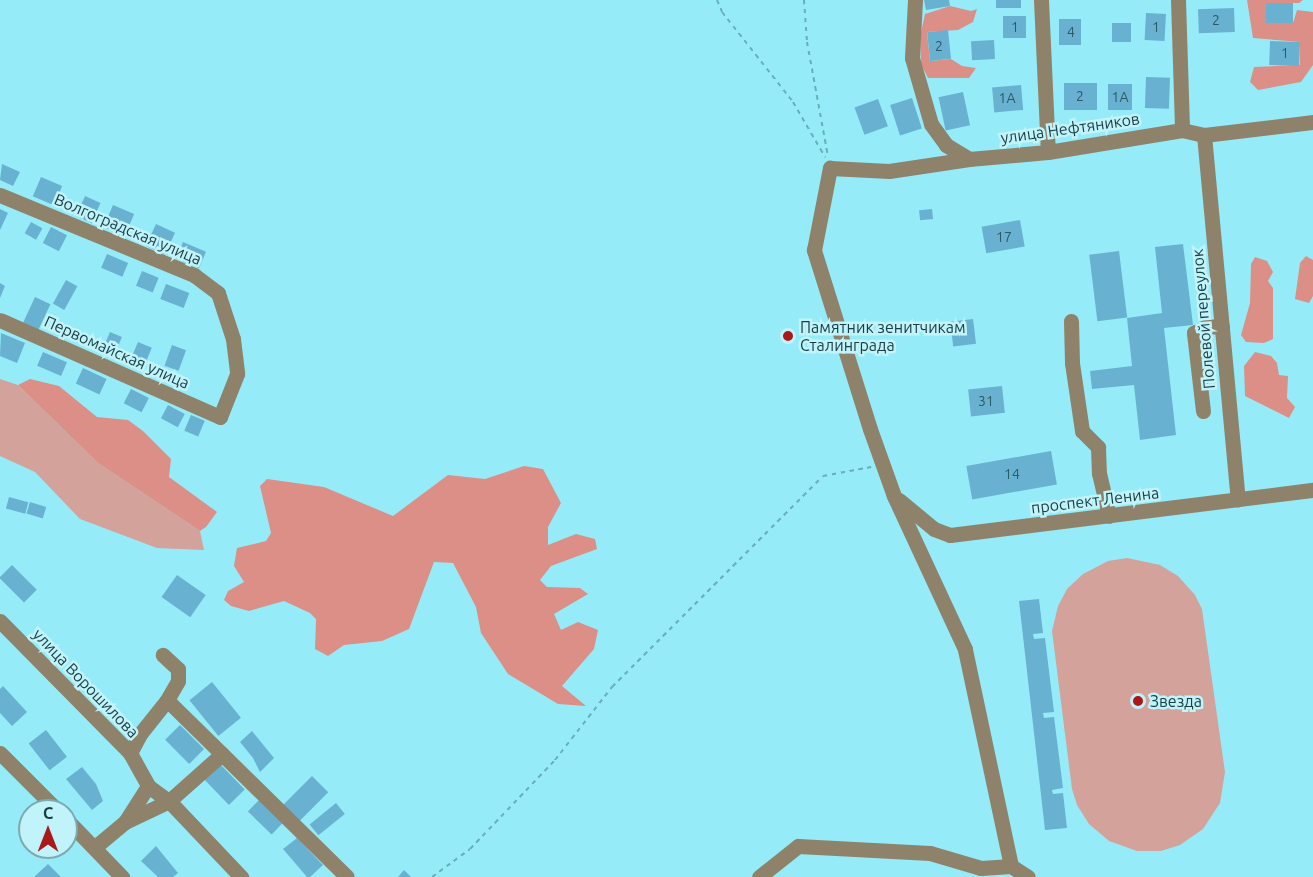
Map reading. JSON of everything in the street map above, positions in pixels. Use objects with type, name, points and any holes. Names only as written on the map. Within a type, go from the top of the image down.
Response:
[{"type":"street","points":[[915,0],[912,58],[931,124],[946,145],[969,159]]},
{"type":"street","points":[[1041,0],[1048,153]]},
{"type":"street","points":[[1178,0],[1182,130]]},
{"type":"street","name":"улица Нефтяников","points":[[830,168],[889,171],[969,159],[1048,153],[1182,130],[1204,135],[1313,122]]},
{"type":"street","name":"Полевой переулок","points":[[1204,135],[1238,499]]},
{"type":"street","points":[[830,168],[814,250],[894,496],[965,649],[1011,867]]},
{"type":"street","name":"Волгоградская улица","points":[[0,195],[194,275],[218,293],[233,339],[237,374],[220,417]]},
{"type":"street","name":"Первомайская улица","points":[[0,320],[220,417]]},
{"type":"street","points":[[1071,321],[1072,363],[1082,431],[1098,447],[1099,473],[1109,516]]},
{"type":"street","points":[[1203,411],[1194,333],[1205,327],[1222,326]]},
{"type":"street","name":"проспект Ленина","points":[[894,496],[934,530],[950,535],[1313,490]]},
{"type":"street","name":"улица Ворошилова","points":[[0,621],[130,753],[148,786],[169,801],[242,877]]},
{"type":"street","points":[[130,753],[145,727],[167,700],[178,681],[178,669],[163,655]]},
{"type":"street","points":[[167,700],[347,877]]},
{"type":"street","points":[[0,753],[46,799]]},
{"type":"street","points":[[95,847],[125,822],[169,801],[222,754]]},
{"type":"street","points":[[125,822],[148,786]]},
{"type":"street","points":[[78,831],[122,877]]},
{"type":"street","points":[[759,877],[798,846],[930,853],[981,868],[1011,867],[1028,877]]},
{"type":"path","points":[[717,0],[722,12],[793,102],[830,168]]},
{"type":"path","points":[[804,0],[807,42],[830,168]]},
{"type":"path","points":[[432,877],[470,849],[555,760],[612,687],[823,476],[883,465]]},
{"type":"shaded area","points":[[1247,0],[1303,0],[1299,3],[1267,3],[1267,23],[1293,23],[1297,10],[1313,12],[1313,65],[1301,82],[1258,90],[1250,82],[1254,67],[1300,65],[1300,42],[1253,38]]},
{"type":"shaded area","points":[[950,6],[971,11],[977,9],[973,22],[958,30],[927,32],[930,61],[951,59],[962,66],[976,68],[969,78],[928,78],[921,64],[920,37],[925,14]]},
{"type":"shaded area","points":[[1306,256],[1313,260],[1313,296],[1309,303],[1295,299],[1300,263]]},
{"type":"shaded area","points":[[1255,257],[1267,261],[1273,272],[1268,281],[1273,288],[1273,339],[1264,343],[1246,342],[1241,335],[1250,303],[1251,264]]},
{"type":"shaded area","points":[[1255,352],[1271,356],[1277,363],[1279,375],[1288,376],[1287,398],[1295,407],[1289,418],[1245,396],[1244,366]]},
{"type":"shaded area","points":[[0,379],[18,385],[98,463],[200,531],[204,550],[157,548],[80,519],[35,472],[0,456]]},
{"type":"shaded area","points":[[30,379],[59,386],[97,417],[128,420],[143,431],[171,459],[169,477],[217,512],[206,527],[200,531],[98,463],[18,385]]},
{"type":"shaded area","points":[[524,466],[543,469],[561,503],[548,527],[548,545],[576,534],[595,539],[597,549],[551,566],[540,580],[547,587],[580,588],[588,594],[554,614],[561,630],[578,622],[598,630],[594,649],[562,686],[586,706],[558,704],[508,674],[481,633],[476,607],[453,563],[434,562],[409,629],[382,641],[344,645],[328,656],[315,649],[316,619],[310,613],[284,601],[249,611],[231,606],[224,600],[228,591],[244,582],[234,566],[237,548],[266,541],[271,533],[260,486],[267,479],[324,487],[393,516],[448,475],[485,479]]},
{"type":"shaded area","name":"Звезда","points":[[1127,558],[1160,565],[1178,576],[1195,595],[1202,609],[1225,772],[1220,803],[1203,829],[1180,845],[1161,851],[1137,851],[1109,841],[1089,824],[1077,805],[1072,789],[1052,631],[1058,606],[1067,589],[1083,574],[1108,561]]},
{"type":"building","points":[[924,0],[949,0],[950,6],[926,10]]},
{"type":"building","points":[[996,0],[1021,0],[1021,8],[996,8]]},
{"type":"building","points":[[1266,3],[1293,3],[1293,23],[1266,23]]},
{"type":"building","points":[[1234,8],[1235,32],[1199,33],[1198,9]]},
{"type":"building","points":[[1146,13],[1166,14],[1165,41],[1145,40]]},
{"type":"building","points":[[1003,16],[1026,16],[1026,38],[1003,38]]},
{"type":"building","points":[[1059,19],[1081,19],[1081,45],[1059,45]]},
{"type":"building","points":[[1112,23],[1131,23],[1131,42],[1112,42]]},
{"type":"building","points":[[948,30],[951,59],[930,61],[927,32]]},
{"type":"building","points":[[994,40],[995,59],[972,60],[971,41]]},
{"type":"building","points":[[1270,41],[1300,42],[1299,66],[1269,65]]},
{"type":"building","points":[[1146,77],[1170,78],[1169,109],[1145,108]]},
{"type":"building","points":[[1064,83],[1097,83],[1097,110],[1064,110]]},
{"type":"building","points":[[1108,84],[1132,84],[1132,110],[1108,110]]},
{"type":"building","points":[[1021,85],[1023,110],[994,112],[992,88]]},
{"type":"building","points":[[963,92],[970,125],[946,130],[939,97]]},
{"type":"building","points":[[912,98],[922,128],[900,136],[890,105]]},
{"type":"building","points":[[878,99],[888,126],[864,135],[855,108]]},
{"type":"building","points":[[2,164],[20,172],[13,186],[0,180]]},
{"type":"building","points":[[41,177],[62,186],[54,205],[33,196]]},
{"type":"building","points":[[85,196],[101,203],[92,223],[76,216]]},
{"type":"building","points":[[113,205],[134,214],[125,236],[104,227]]},
{"type":"building","points":[[0,209],[8,213],[0,230]]},
{"type":"building","points":[[932,209],[933,219],[920,220],[919,210]]},
{"type":"building","points":[[1020,220],[1025,247],[986,253],[982,227]]},
{"type":"building","points":[[31,222],[42,228],[36,240],[25,233]]},
{"type":"building","points":[[156,224],[175,233],[165,255],[146,246]]},
{"type":"building","points":[[51,227],[67,235],[59,251],[43,243]]},
{"type":"building","points":[[183,242],[206,252],[199,268],[176,259]]},
{"type":"building","points":[[1183,244],[1193,325],[1164,328],[1176,435],[1140,440],[1134,385],[1092,389],[1090,371],[1132,366],[1127,318],[1162,313],[1155,247]]},
{"type":"building","points":[[1119,251],[1127,318],[1097,321],[1089,255]]},
{"type":"building","points":[[107,254],[128,263],[122,277],[101,268]]},
{"type":"building","points":[[142,271],[159,278],[153,293],[136,286]]},
{"type":"building","points":[[66,280],[77,286],[64,310],[53,304]]},
{"type":"building","points":[[0,283],[5,286],[0,298]]},
{"type":"building","points":[[166,284],[189,293],[184,308],[160,299]]},
{"type":"building","points":[[35,297],[50,304],[39,330],[23,322]]},
{"type":"building","points":[[973,319],[976,344],[953,347],[950,322]]},
{"type":"building","points":[[110,332],[122,337],[115,353],[103,348]]},
{"type":"building","points":[[1,333],[25,343],[17,363],[0,356]]},
{"type":"building","points":[[138,342],[152,348],[145,364],[131,359]]},
{"type":"building","points":[[172,345],[186,350],[179,371],[164,366]]},
{"type":"building","points":[[43,352],[67,362],[61,376],[37,366]]},
{"type":"building","points":[[83,368],[107,379],[99,394],[76,383]]},
{"type":"building","points":[[1002,386],[1005,413],[971,416],[968,390]]},
{"type":"building","points":[[131,389],[149,398],[142,412],[124,403]]},
{"type":"building","points":[[168,405],[185,414],[178,427],[161,418]]},
{"type":"building","points":[[191,415],[205,421],[198,437],[184,431]]},
{"type":"building","points":[[1051,451],[1057,484],[972,499],[966,466]]},
{"type":"building","points":[[9,497],[28,502],[25,514],[6,509]]},
{"type":"building","points":[[30,502],[46,507],[43,518],[26,513]]},
{"type":"building","points":[[12,565],[37,590],[24,602],[0,578]]},
{"type":"building","points":[[177,575],[206,595],[190,617],[162,597]]},
{"type":"building","points":[[1039,599],[1043,633],[1033,634],[1034,639],[1045,638],[1054,712],[1043,713],[1044,718],[1054,717],[1063,788],[1052,790],[1053,794],[1063,793],[1067,828],[1045,830],[1019,601]]},
{"type":"building","points":[[212,682],[241,718],[218,736],[189,700]]},
{"type":"building","points":[[3,686],[27,712],[12,726],[0,713],[0,689]]},
{"type":"building","points":[[180,725],[204,749],[189,764],[165,740]]},
{"type":"building","points":[[46,730],[67,757],[50,770],[29,744]]},
{"type":"building","points":[[252,731],[274,758],[260,772],[253,758],[240,742]]},
{"type":"building","points":[[219,763],[245,790],[229,805],[203,778]]},
{"type":"building","points":[[82,767],[96,784],[103,801],[92,810],[66,779]]},
{"type":"building","points":[[312,776],[328,792],[299,822],[282,806]]},
{"type":"building","points":[[259,800],[283,823],[272,834],[248,812]]},
{"type":"building","points":[[336,803],[345,814],[318,835],[310,824]]},
{"type":"building","points":[[297,838],[323,865],[310,877],[307,877],[283,849]]},
{"type":"building","points":[[156,846],[178,873],[173,877],[158,877],[141,861]]},
{"type":"building","points":[[48,864],[61,877],[34,877]]},
{"type":"building","points":[[404,870],[411,877],[398,877]]},
{"type":"place","name":"Памятник зенитчикам Сталинграда","points":[[788,336]]},
{"type":"place","name":"Звезда","points":[[1138,701]]}]
